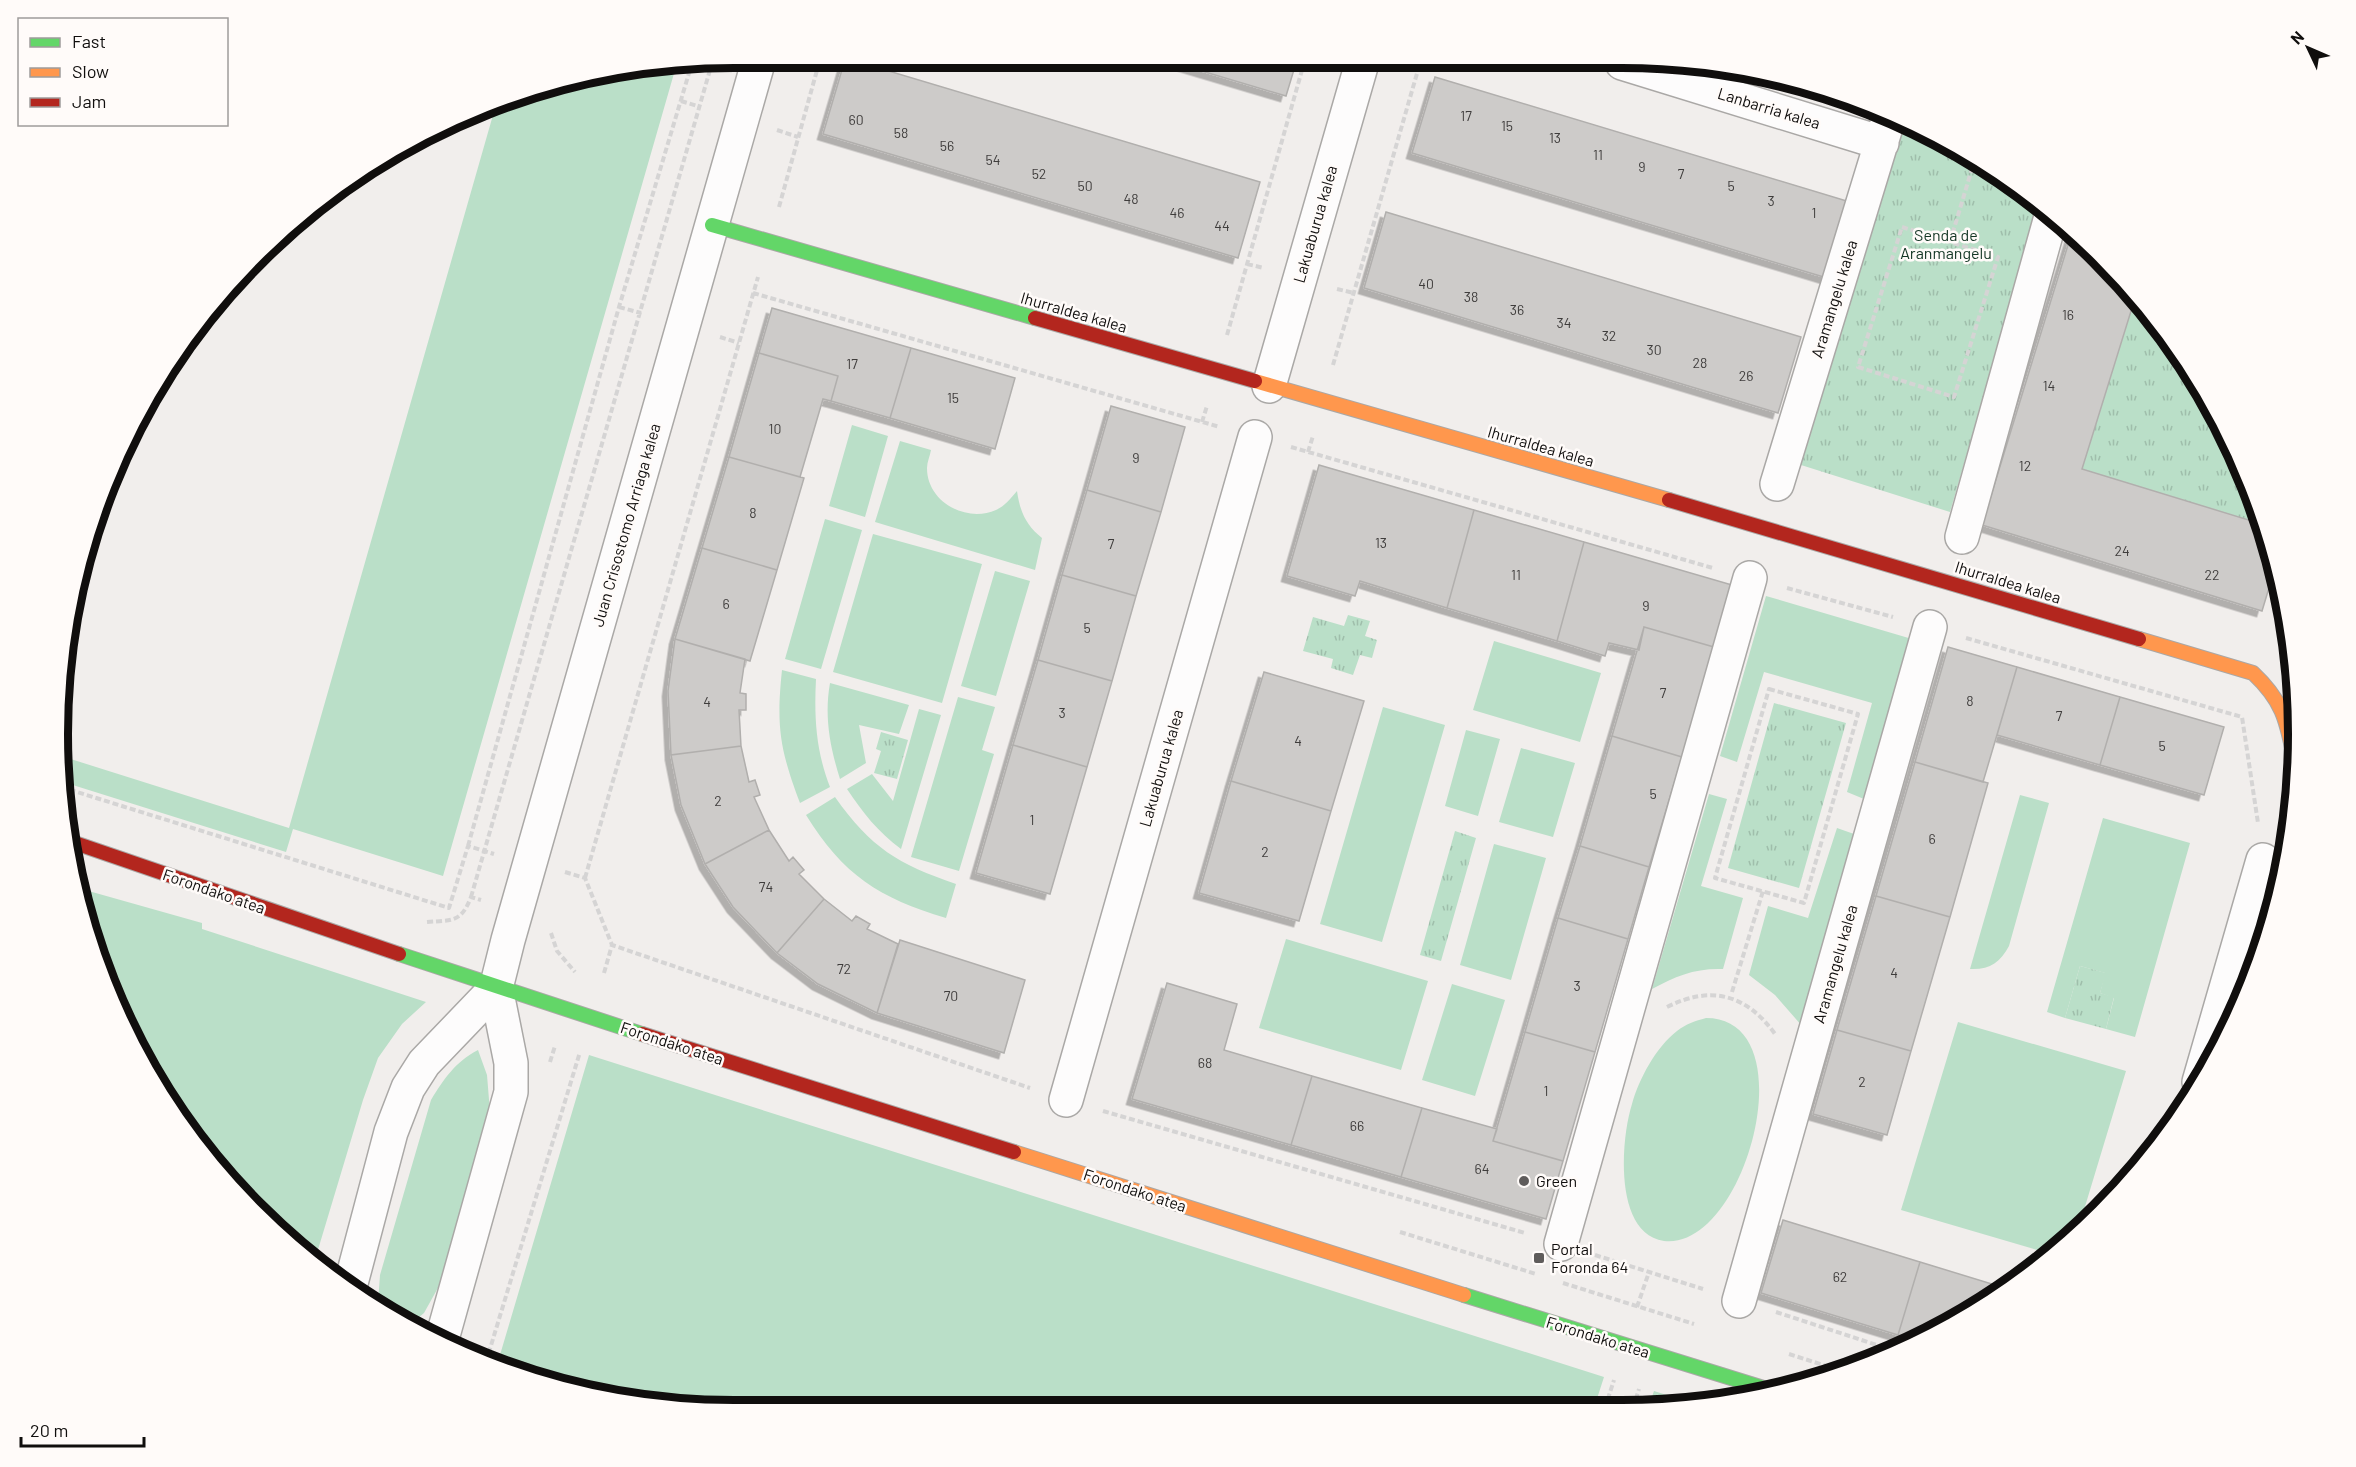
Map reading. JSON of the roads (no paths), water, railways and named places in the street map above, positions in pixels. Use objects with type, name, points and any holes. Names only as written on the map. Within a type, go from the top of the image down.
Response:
[{"type":"main road","name":"Ihurraldea kalea","points":[[712,225],[1766,528],[2253,673],[2265,683],[2283,709],[2288,722]]},
{"type":"main road","name":"Forondako atea","points":[[77,844],[496,988],[1756,1386]]},
{"type":"street","name":"Juan Crisostomo Arriaga kalea","points":[[496,988],[516,910],[757,67]]},
{"type":"street","name":"Lakuaburua kalea","points":[[1269,386],[1361,67]]},
{"type":"street","name":"Lanbarria kalea","points":[[1643,68],[1886,128]]},
{"type":"street","name":"Aramangelu kalea","points":[[1777,484],[1886,128]]},
{"type":"street","points":[[1962,537],[2049,223]]},
{"type":"street","name":"Lakuaburua kalea","points":[[1066,1100],[1255,437]]},
{"type":"street","points":[[1561,1244],[1749,578]]},
{"type":"street","name":"Aramangelu kalea","points":[[1739,1300],[1930,627]]},
{"type":"street","points":[[2209,1048],[2264,860]]},
{"type":"street","points":[[352,1279],[391,1132],[408,1088],[424,1063],[496,988]]},
{"type":"street","points":[[444,1333],[511,1092],[511,1063],[496,988]]},
{"type":"place","name":"Green","points":[[1524,1181]]},
{"type":"place","name":"Portal Foronda 64","points":[[1539,1258]]},
{"type":"park label","name":"Senda de Aranmangelu","points":[[1946,244]]}]
